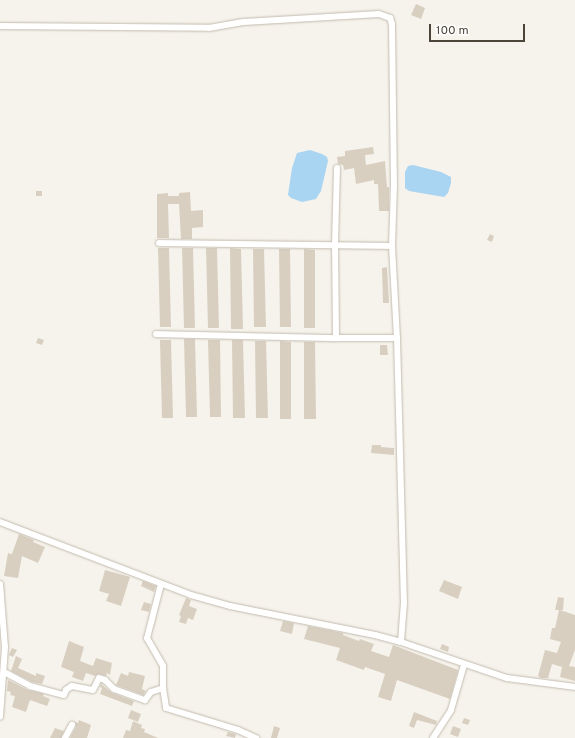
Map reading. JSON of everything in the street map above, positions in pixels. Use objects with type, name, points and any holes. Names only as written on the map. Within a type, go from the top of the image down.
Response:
[{"type":"street","points":[[0,26],[209,28],[244,22],[379,14],[390,18],[392,24],[394,186],[392,246],[397,338],[404,602],[401,642]]},
{"type":"street","points":[[336,338],[335,244],[337,168]]},
{"type":"street","points":[[159,243],[335,244],[392,246]]},
{"type":"street","points":[[156,334],[397,338]]},
{"type":"street","points":[[0,522],[191,595],[230,606],[401,642],[464,665],[507,678],[575,687]]},
{"type":"street","points":[[0,584],[5,647],[0,717]]},
{"type":"street","points":[[161,584],[147,638],[163,666],[163,688],[166,708],[238,730],[256,738]]},
{"type":"street","points":[[433,738],[452,710],[464,665]]},
{"type":"street","points":[[4,672],[16,677],[19,682],[64,695],[66,690],[72,686],[93,690],[99,678],[105,680],[114,689],[145,700],[151,692],[163,688]]},
{"type":"street","points":[[65,738],[72,725]]},
{"type":"water","points":[[310,150],[327,157],[328,161],[321,191],[316,199],[302,202],[291,198],[288,195],[292,168],[297,153]]},
{"type":"water","points":[[413,165],[441,172],[451,177],[448,193],[444,197],[409,191],[405,188],[405,172],[408,166]]},
{"type":"building","points":[[416,4],[425,8],[421,19],[411,15]]},
{"type":"building","points":[[373,147],[374,154],[365,155],[366,165],[385,161],[387,187],[389,187],[389,211],[379,211],[378,184],[374,184],[374,180],[356,184],[354,168],[344,170],[343,165],[338,164],[337,157],[345,156],[345,151]]},
{"type":"building","points":[[36,191],[42,191],[42,196],[36,196]]},
{"type":"building","points":[[190,192],[191,211],[203,210],[203,227],[192,228],[192,239],[181,239],[179,204],[168,204],[169,238],[157,238],[157,194],[168,193],[168,196],[179,196],[179,193]]},
{"type":"building","points":[[490,234],[494,236],[492,242],[487,240]]},
{"type":"building","points":[[158,248],[169,248],[171,327],[160,327]]},
{"type":"building","points":[[182,248],[193,248],[195,328],[184,328]]},
{"type":"building","points":[[206,248],[217,248],[219,328],[208,328]]},
{"type":"building","points":[[230,248],[241,249],[243,329],[231,329]]},
{"type":"building","points":[[253,249],[264,249],[266,327],[254,327]]},
{"type":"building","points":[[279,249],[290,249],[291,327],[280,327]]},
{"type":"building","points":[[304,249],[315,250],[315,328],[304,328]]},
{"type":"building","points":[[387,267],[389,303],[383,303],[382,268]]},
{"type":"building","points":[[38,338],[44,340],[42,345],[36,343]]},
{"type":"building","points":[[184,339],[195,339],[197,417],[186,417]]},
{"type":"building","points":[[160,340],[171,340],[173,418],[162,418]]},
{"type":"building","points":[[208,340],[220,340],[221,417],[210,417]]},
{"type":"building","points":[[232,340],[243,340],[245,418],[233,418]]},
{"type":"building","points":[[255,341],[266,341],[268,418],[256,418]]},
{"type":"building","points":[[280,341],[291,342],[291,419],[280,419]]},
{"type":"building","points":[[304,342],[315,342],[316,419],[304,419]]},
{"type":"building","points":[[380,345],[387,345],[388,355],[380,355]]},
{"type":"building","points":[[372,445],[381,445],[381,447],[394,448],[394,455],[371,453]]},
{"type":"building","points":[[19,534],[34,540],[33,542],[45,547],[38,563],[22,556],[18,578],[4,576],[8,553],[12,554]]},
{"type":"building","points":[[105,570],[130,577],[121,606],[106,601],[109,594],[99,591]]},
{"type":"building","points":[[444,580],[462,587],[458,599],[439,591]]},
{"type":"building","points":[[143,581],[156,586],[154,592],[141,586]]},
{"type":"building","points":[[558,597],[564,598],[563,610],[560,610],[575,615],[575,650],[569,666],[575,667],[575,681],[560,677],[562,667],[552,664],[548,678],[541,678],[538,676],[545,650],[557,653],[561,642],[550,639],[552,628],[555,628],[559,610],[555,610]]},
{"type":"building","points":[[186,598],[191,600],[189,606],[197,609],[193,620],[188,618],[186,624],[179,622],[181,616],[179,615]]},
{"type":"building","points":[[144,602],[151,604],[149,612],[141,610]]},
{"type":"building","points":[[283,621],[294,623],[292,634],[280,631]]},
{"type":"building","points":[[308,626],[343,633],[343,635],[359,641],[360,639],[374,644],[371,651],[389,657],[393,645],[458,670],[450,699],[397,680],[391,701],[378,697],[385,674],[365,667],[364,670],[336,660],[340,648],[304,639]]},
{"type":"building","points":[[69,641],[84,647],[80,661],[93,666],[96,658],[112,663],[110,675],[107,673],[106,676],[99,674],[95,676],[86,673],[83,681],[72,677],[74,672],[61,667]]},
{"type":"building","points":[[442,644],[449,647],[448,652],[440,649]]},
{"type":"building","points":[[12,648],[17,650],[13,657],[9,655]]},
{"type":"building","points":[[16,656],[22,659],[18,668],[36,676],[36,673],[45,676],[42,684],[32,682],[11,671]]},
{"type":"building","points":[[129,672],[145,676],[142,689],[146,691],[143,695],[116,685],[121,673],[128,676]]},
{"type":"building","points":[[8,680],[28,690],[44,694],[43,696],[50,699],[47,706],[30,700],[26,712],[12,707],[15,696],[10,695],[11,692],[7,691]]},
{"type":"building","points":[[101,684],[112,693],[134,701],[132,706],[100,694],[102,688],[100,687]]},
{"type":"building","points":[[131,710],[141,714],[138,722],[128,718]]},
{"type":"building","points":[[414,712],[437,721],[436,725],[417,720],[414,728],[409,726]]},
{"type":"building","points":[[464,718],[470,720],[468,725],[462,723]]},
{"type":"building","points":[[79,720],[91,725],[87,738],[70,738],[76,727],[75,722],[78,723]]},
{"type":"building","points":[[133,721],[142,725],[141,728],[145,729],[144,732],[158,738],[123,738],[126,730],[130,731]]},
{"type":"building","points":[[274,726],[280,728],[277,738],[271,738]]},
{"type":"building","points":[[453,726],[461,729],[458,737],[450,734]]},
{"type":"building","points":[[55,728],[64,731],[61,738],[50,738]]},
{"type":"building","points":[[228,732],[236,734],[235,738],[226,736]]}]
